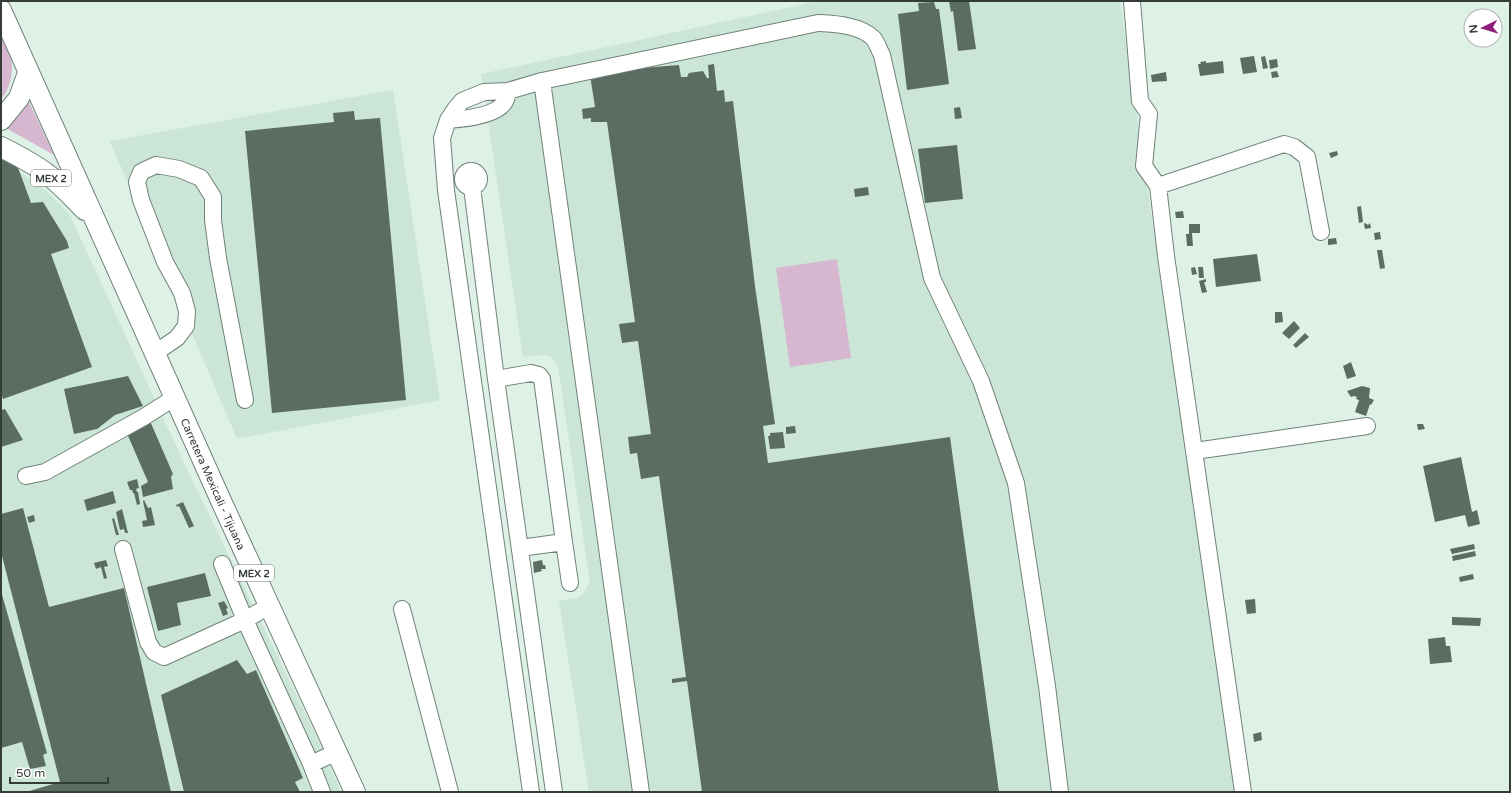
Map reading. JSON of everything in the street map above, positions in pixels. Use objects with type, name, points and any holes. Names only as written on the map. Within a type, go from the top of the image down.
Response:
[{"type":"main road","name":"Carretera Mexicali - Tijuana","points":[[1,10],[174,398],[355,792]]},
{"type":"main road","points":[[1,120],[19,98],[28,73]]},
{"type":"main road","name":"Carretera Mexicali - Tijuana","points":[[1,147],[27,160],[47,174],[65,189],[94,219]]},
{"type":"lane","points":[[1132,1],[1140,101],[1149,114],[1144,166],[1158,186],[1166,256],[1243,792]]},
{"type":"lane","points":[[531,792],[446,190],[442,138],[448,120],[462,101],[484,92],[508,91],[542,81],[818,22],[842,24],[860,31],[873,38],[882,55],[932,278],[981,380],[1016,483],[1047,686],[1060,792]]},
{"type":"lane","points":[[542,81],[641,792]]},
{"type":"lane","points":[[448,120],[466,119],[497,109],[504,104],[508,91]]},
{"type":"lane","points":[[1158,186],[1284,144],[1294,147],[1307,157],[1321,232]]},
{"type":"lane","points":[[155,353],[177,338],[186,326],[187,311],[182,292],[166,262],[141,200],[137,182],[141,172],[156,165],[179,169],[201,178],[213,197],[212,220],[245,400]]},
{"type":"lane","points":[[472,187],[496,379],[554,792]]},
{"type":"lane","points":[[496,379],[532,373],[539,375],[542,379],[570,583]]},
{"type":"lane","points":[[26,476],[45,472],[144,417],[174,398]]},
{"type":"lane","points":[[1195,451],[1367,426]]},
{"type":"lane","points":[[520,548],[564,542]]},
{"type":"lane","points":[[123,549],[148,642],[154,652],[164,657],[245,620],[269,606]]},
{"type":"lane","points":[[222,564],[245,620],[322,792]]},
{"type":"lane","points":[[402,610],[450,792]]},
{"type":"lane","points":[[310,764],[337,752]]},
{"type":"shaded area","points":[[819,1],[1120,1],[1236,792],[589,792],[559,601],[576,598],[582,595],[589,584],[589,576],[558,366],[551,357],[545,355],[523,357],[481,74]]},
{"type":"shaded area","points":[[1,32],[11,56],[12,68],[6,93],[1,99]]},
{"type":"shaded area","points":[[393,90],[440,400],[237,439],[110,141]]},
{"type":"shaded area","points":[[27,98],[54,155],[4,127]]},
{"type":"shaded area","points":[[1,161],[41,186],[69,213],[185,465],[325,754],[341,792],[1,792]]},
{"type":"shaded area","points":[[837,259],[851,358],[790,367],[776,268]]},
{"type":"building","points":[[949,1],[969,1],[976,49],[958,51],[953,11],[951,12]]},
{"type":"building","points":[[934,2],[936,9],[939,9],[949,84],[907,90],[898,14],[919,11],[918,3]]},
{"type":"building","points":[[1254,56],[1257,72],[1243,74],[1240,58]]},
{"type":"building","points":[[1265,56],[1268,68],[1263,69],[1261,57]]},
{"type":"building","points":[[1277,59],[1278,67],[1270,69],[1269,60]]},
{"type":"building","points":[[1206,61],[1206,63],[1223,61],[1224,73],[1200,76],[1198,64]]},
{"type":"building","points":[[714,64],[717,91],[724,90],[725,102],[733,101],[755,286],[775,424],[763,426],[768,463],[950,437],[999,792],[702,792],[687,681],[672,683],[672,679],[686,677],[659,476],[641,479],[637,453],[630,454],[628,437],[651,434],[638,341],[622,343],[619,324],[635,322],[607,122],[591,122],[591,118],[583,119],[582,109],[595,107],[590,75],[630,69],[679,65],[681,77],[687,77],[689,73],[703,71],[707,78],[709,78],[708,65]]},
{"type":"building","points":[[1277,71],[1279,77],[1272,78],[1271,72]]},
{"type":"building","points":[[1166,72],[1167,81],[1152,82],[1151,75]]},
{"type":"building","points":[[960,107],[962,118],[955,119],[954,108]]},
{"type":"building","points":[[354,111],[355,120],[380,118],[406,400],[272,413],[245,131],[334,122],[333,113]]},
{"type":"building","points":[[957,145],[963,199],[925,203],[918,149]]},
{"type":"building","points":[[1337,151],[1338,155],[1331,158],[1329,153]]},
{"type":"building","points":[[1,157],[16,162],[31,203],[43,202],[67,241],[69,248],[51,254],[92,367],[3,399],[1,393]]},
{"type":"building","points":[[868,187],[869,195],[855,197],[854,189]]},
{"type":"building","points":[[1361,206],[1363,222],[1359,223],[1357,207]]},
{"type":"building","points":[[1183,211],[1184,218],[1176,218],[1175,212]]},
{"type":"building","points":[[1365,223],[1368,225],[1370,223],[1371,228],[1365,229]]},
{"type":"building","points":[[1189,224],[1200,224],[1200,233],[1192,233],[1193,246],[1187,246],[1186,234],[1189,234]]},
{"type":"building","points":[[1380,232],[1381,239],[1375,240],[1374,233]]},
{"type":"building","points":[[1336,238],[1337,244],[1328,245],[1328,239]]},
{"type":"building","points":[[1377,250],[1382,250],[1385,268],[1380,269]]},
{"type":"building","points":[[1257,254],[1261,281],[1216,287],[1213,259]]},
{"type":"building","points":[[1195,267],[1197,274],[1192,275],[1191,268]]},
{"type":"building","points":[[1198,267],[1203,267],[1204,278],[1199,278]]},
{"type":"building","points":[[1206,279],[1206,282],[1204,282],[1207,292],[1202,293],[1199,281]]},
{"type":"building","points":[[1275,312],[1282,312],[1283,322],[1275,323]]},
{"type":"building","points":[[1294,321],[1300,328],[1289,339],[1282,333]]},
{"type":"building","points":[[1305,333],[1309,337],[1296,348],[1293,345]]},
{"type":"building","points":[[1351,362],[1356,376],[1347,379],[1343,366]]},
{"type":"building","points":[[128,376],[143,406],[115,415],[97,429],[74,434],[64,389]]},
{"type":"building","points":[[1362,386],[1370,388],[1369,398],[1374,400],[1371,405],[1370,404],[1366,416],[1355,412],[1359,400],[1356,399],[1357,397],[1351,397],[1347,391]]},
{"type":"building","points":[[5,409],[23,440],[1,447],[1,410]]},
{"type":"building","points":[[150,421],[173,474],[171,477],[173,489],[143,497],[141,486],[148,482],[126,431]]},
{"type":"building","points":[[1417,424],[1423,424],[1425,429],[1418,430]]},
{"type":"building","points":[[795,426],[796,433],[786,434],[786,427]]},
{"type":"building","points":[[783,432],[785,448],[770,449],[768,436],[770,436],[770,433]]},
{"type":"building","points":[[1461,457],[1472,512],[1477,510],[1480,524],[1468,527],[1465,515],[1435,522],[1423,466]]},
{"type":"building","points":[[137,479],[139,488],[136,489],[140,504],[137,505],[134,493],[130,490],[127,482]]},
{"type":"building","points":[[113,491],[116,503],[87,511],[84,500]]},
{"type":"building","points":[[144,500],[148,508],[151,507],[155,525],[143,527],[142,521],[147,520]]},
{"type":"building","points":[[183,502],[194,526],[189,528],[179,506],[177,507],[176,505]]},
{"type":"building","points":[[23,508],[49,607],[124,588],[171,792],[26,792],[60,782],[1,552],[1,514]]},
{"type":"building","points":[[122,509],[128,533],[125,533],[124,529],[120,530],[116,512]]},
{"type":"building","points":[[34,515],[35,521],[29,523],[27,517]]},
{"type":"building","points":[[114,518],[119,535],[116,535],[112,519]]},
{"type":"building","points":[[1474,544],[1475,549],[1452,554],[1450,549]]},
{"type":"building","points":[[1475,551],[1476,556],[1453,561],[1452,556]]},
{"type":"building","points":[[106,560],[108,566],[104,567],[107,578],[104,579],[101,567],[96,569],[94,563]]},
{"type":"building","points":[[542,560],[546,569],[541,569],[542,571],[534,573],[533,562]]},
{"type":"building","points":[[205,573],[211,596],[177,603],[181,625],[158,631],[147,587]]},
{"type":"building","points":[[1473,574],[1474,579],[1460,582],[1459,577]]},
{"type":"building","points":[[1,591],[47,753],[43,755],[46,766],[30,769],[22,742],[1,748]]},
{"type":"building","points":[[1255,599],[1256,613],[1247,614],[1245,600]]},
{"type":"building","points":[[224,601],[228,608],[226,609],[228,614],[223,616],[218,603]]},
{"type":"building","points":[[1452,617],[1481,618],[1480,626],[1452,625]]},
{"type":"building","points":[[1445,637],[1446,646],[1450,646],[1452,662],[1430,664],[1428,639]]},
{"type":"building","points":[[237,660],[247,674],[256,670],[303,778],[295,782],[300,792],[184,792],[161,695]]},
{"type":"building","points":[[1261,732],[1262,740],[1254,742],[1253,734]]}]
